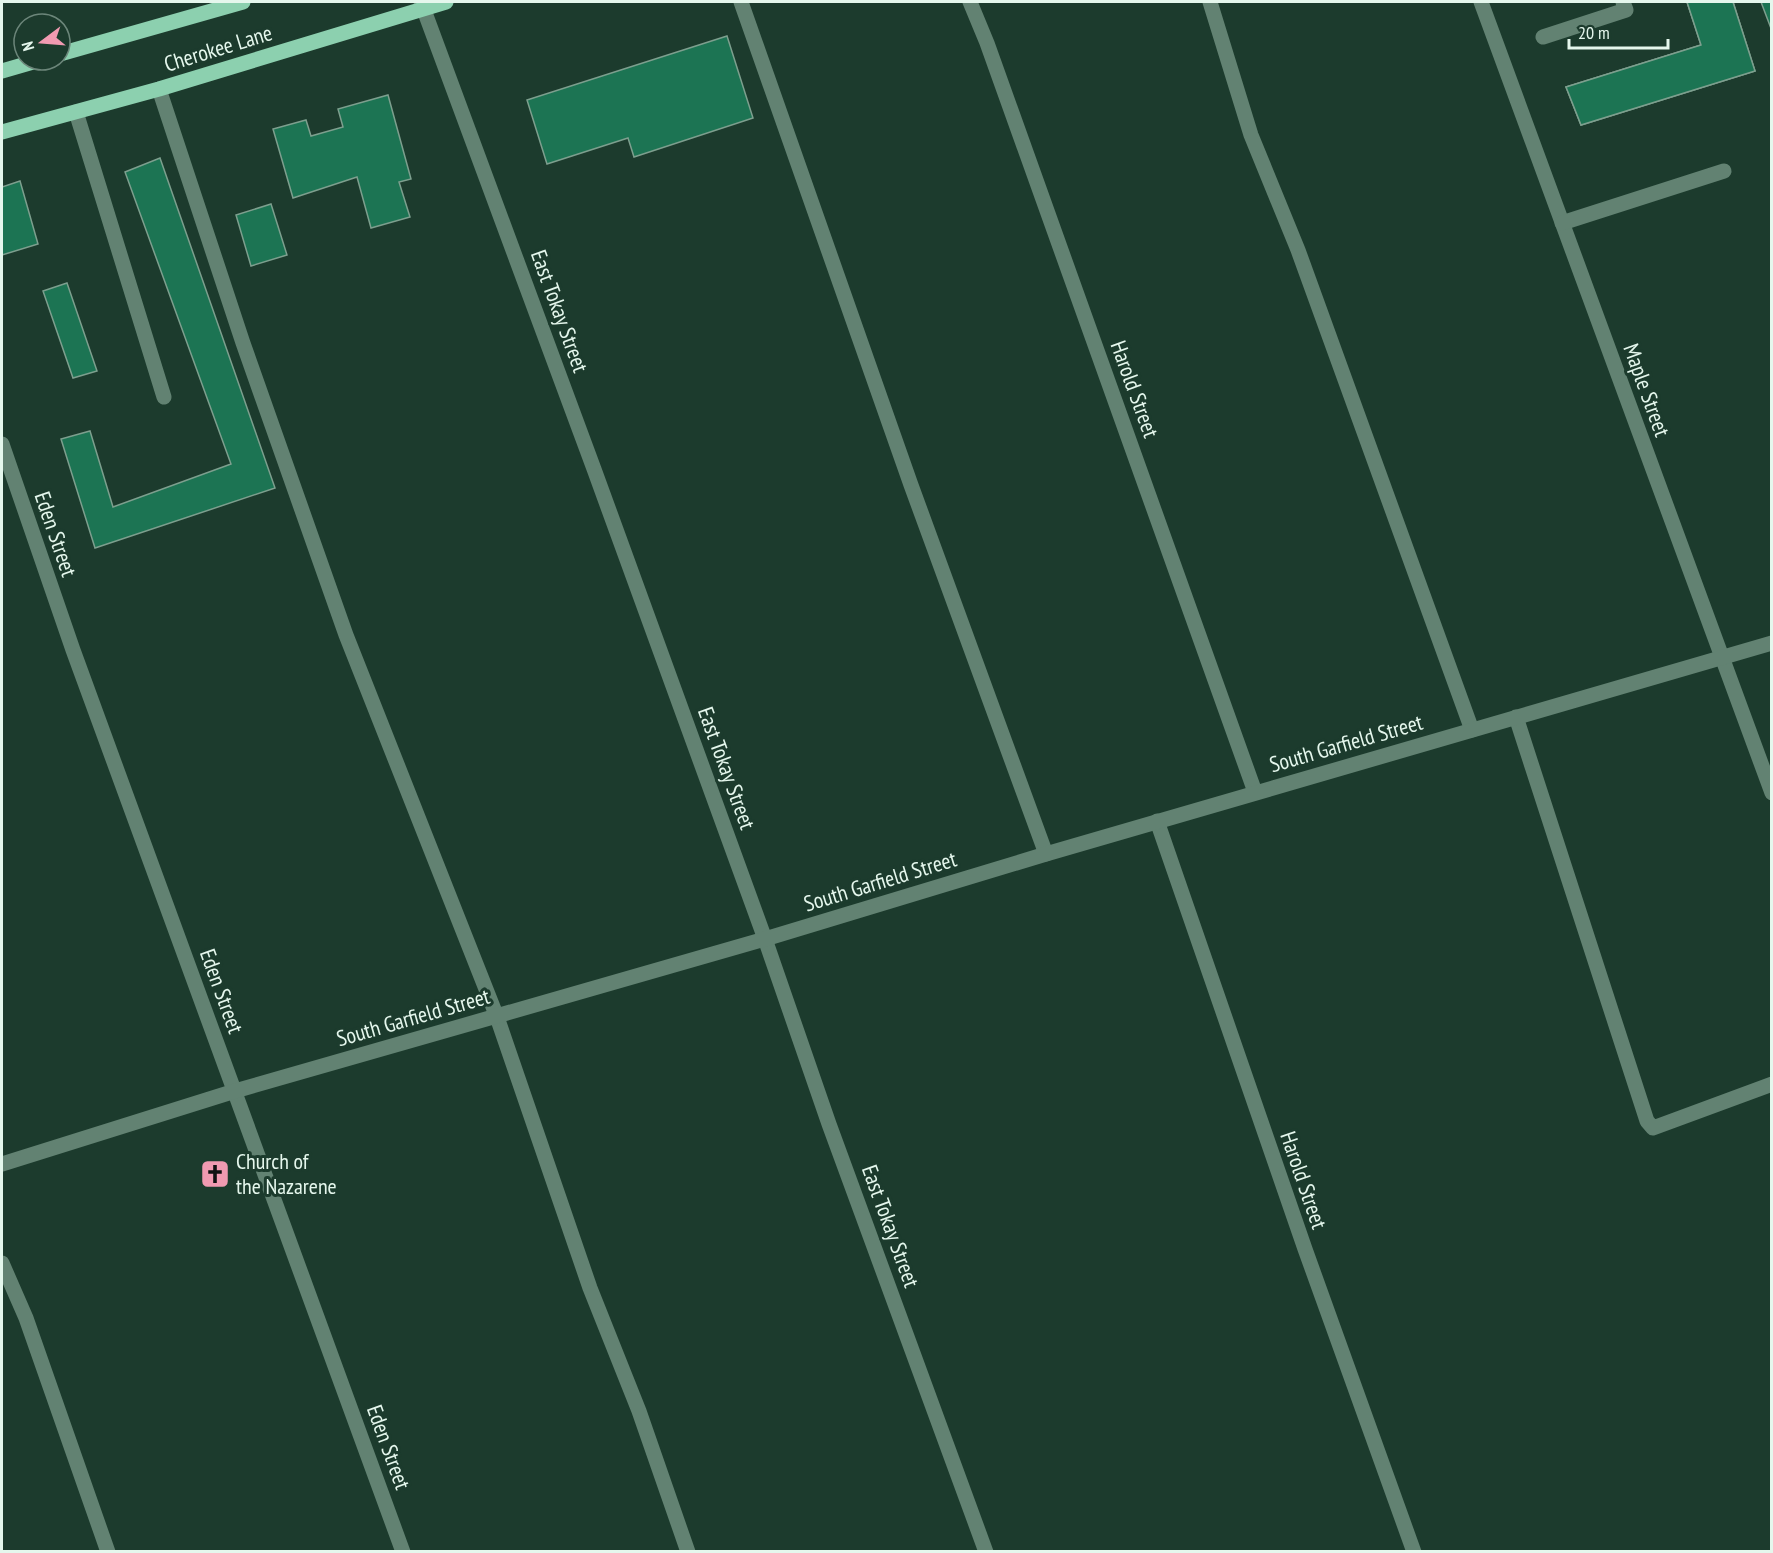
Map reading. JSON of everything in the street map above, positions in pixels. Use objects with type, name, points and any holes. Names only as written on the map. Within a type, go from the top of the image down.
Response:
[{"type":"main road","name":"Cherokee Lane","points":[[72,51],[243,2]]},
{"type":"main road","name":"Cherokee Lane","points":[[2,132],[159,89],[422,5],[446,2]]},
{"type":"street","points":[[741,2],[911,485],[1046,854]]},
{"type":"street","name":"Harold Street","points":[[970,2],[987,43],[1255,792]]},
{"type":"street","points":[[1210,2],[1251,135],[1298,250],[1472,730]]},
{"type":"street","name":"Maple Street","points":[[1481,2],[1772,793]]},
{"type":"street","points":[[1543,37],[1626,10],[1623,2]]},
{"type":"street","name":"East Tokay Street","points":[[422,5],[590,457],[986,1551]]},
{"type":"street","points":[[159,89],[243,343],[346,635],[497,1017],[590,1288],[639,1411],[688,1551]]},
{"type":"street","points":[[76,112],[164,397]]},
{"type":"street","points":[[1562,223],[1724,171]]},
{"type":"street","name":"Eden Street","points":[[2,444],[73,650],[403,1551]]},
{"type":"street","name":"South Garfield Street","points":[[2,1164],[235,1091],[765,939],[1255,792],[1772,643]]},
{"type":"street","points":[[1516,717],[1644,1114],[1653,1128],[1772,1084]]},
{"type":"street","name":"Harold Street","points":[[1157,821],[1305,1250],[1414,1551]]},
{"type":"street","points":[[2,1263],[26,1318],[108,1551]]},
{"type":"building","points":[[1687,2],[1733,2],[1755,71],[1581,125],[1566,87],[1701,45]]},
{"type":"building","points":[[1687,2],[1733,2],[1755,71],[1581,125],[1566,87],[1701,45]]},
{"type":"building","points":[[1761,2],[1772,2],[1772,31]]},
{"type":"building","points":[[727,36],[753,118],[634,157],[628,138],[547,164],[527,100]]},
{"type":"building","points":[[388,95],[411,179],[399,182],[410,217],[371,228],[357,177],[293,198],[273,129],[306,120],[311,136],[343,127],[338,109]]},
{"type":"building","points":[[160,158],[275,488],[95,548],[61,439],[90,431],[113,507],[231,464],[125,172]]},
{"type":"building","points":[[20,181],[38,244],[2,255],[2,187]]},
{"type":"building","points":[[271,204],[287,255],[251,266],[236,215]]},
{"type":"building","points":[[67,283],[97,371],[73,378],[43,291]]},
{"type":"place","name":"Church of the Nazarene","points":[[215,1174]]}]
